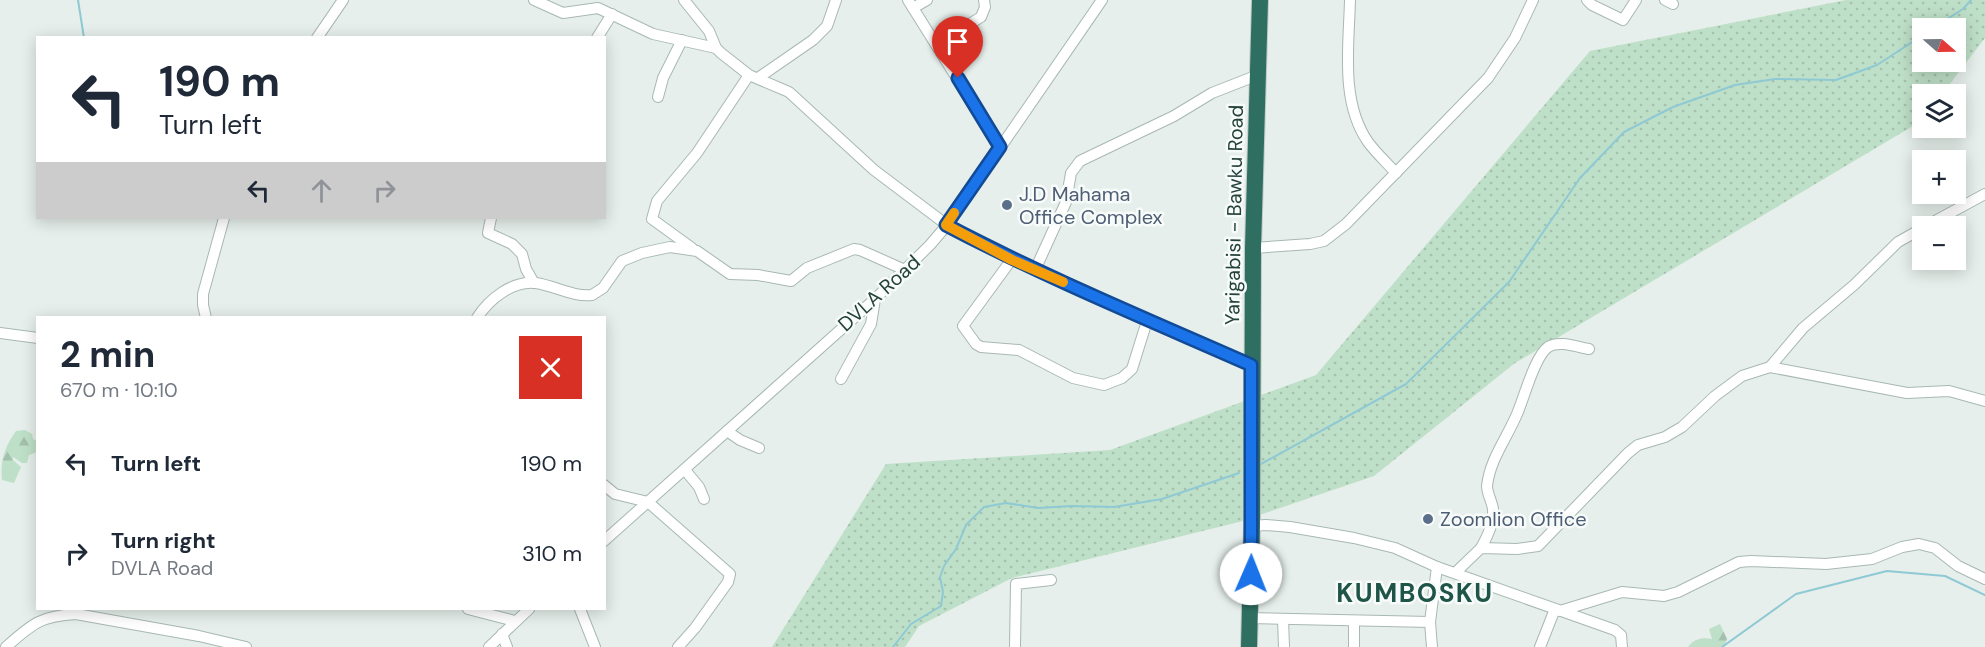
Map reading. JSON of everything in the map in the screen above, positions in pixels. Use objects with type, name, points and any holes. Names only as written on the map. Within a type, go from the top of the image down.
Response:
[{"type":"highway","name":"Yarigabisi - Bawku Road","points":[[1249,647],[1252,526],[1251,365],[1260,0]]},
{"type":"street","points":[[318,36],[343,0]]},
{"type":"street","points":[[534,0],[563,13],[598,8],[653,34],[716,48],[753,76],[789,92],[874,170],[946,225],[1012,260],[1251,365]]},
{"type":"street","points":[[684,0],[709,31],[716,48]]},
{"type":"street","points":[[836,0],[827,26],[813,40],[753,76],[697,153],[657,201],[652,219],[730,274],[739,276],[758,275],[791,281],[807,268],[854,249],[905,270]]},
{"type":"street","points":[[927,0],[911,4],[1000,147]]},
{"type":"street","points":[[937,44],[981,17],[985,7],[984,0]]},
{"type":"street","name":"DVLA Road","points":[[606,539],[875,299],[930,245],[1102,0]]},
{"type":"street","points":[[1350,0],[1348,74],[1356,118],[1368,141],[1396,173]]},
{"type":"street","points":[[1253,248],[1324,241],[1346,224],[1488,78],[1515,38],[1533,0]]},
{"type":"street","points":[[1587,0],[1620,20],[1626,18],[1636,0]]},
{"type":"street","points":[[598,36],[612,14]]},
{"type":"street","points":[[658,97],[663,78],[682,40]]},
{"type":"street","points":[[1035,270],[1066,202],[1071,173],[1080,161],[1174,116],[1212,93],[1258,75]]},
{"type":"street","points":[[1945,216],[1985,194]]},
{"type":"street","points":[[206,316],[203,294],[224,219]]},
{"type":"street","points":[[491,219],[488,233],[512,244],[522,254],[526,269],[534,283]]},
{"type":"street","points":[[1770,367],[1803,328],[1854,285],[1898,242],[1912,234]]},
{"type":"street","points":[[479,316],[496,296],[518,285],[534,283],[568,292],[592,295],[603,288],[622,261],[662,248],[684,248],[697,251]]},
{"type":"street","points":[[1012,260],[963,326],[976,344],[981,347],[1019,350],[1074,378],[1104,385],[1122,378],[1132,369],[1147,321]]},
{"type":"street","points":[[841,379],[871,324],[875,299]]},
{"type":"street","points":[[0,333],[36,338]]},
{"type":"street","points":[[1456,572],[1481,548],[1491,529],[1493,509],[1487,488],[1492,465],[1516,417],[1542,353],[1550,346],[1560,344],[1589,349]]},
{"type":"street","points":[[1481,548],[1517,549],[1538,546],[1628,453],[1638,446],[1655,441],[1682,427],[1715,396],[1742,376],[1770,367],[1907,393],[1949,392],[1985,400]]},
{"type":"street","points":[[727,431],[740,440],[759,448]]},
{"type":"street","points":[[685,470],[699,487],[705,499]]},
{"type":"street","points":[[606,487],[615,494],[648,502],[730,574],[728,582],[695,628],[678,647]]},
{"type":"street","points":[[1252,526],[1290,527],[1395,548],[1437,567],[1615,630],[1621,635],[1622,647]]},
{"type":"street","points":[[1540,647],[1557,610],[1622,592],[1664,596],[1678,592],[1739,562],[1826,564],[1872,559],[1902,547],[1918,544],[1935,548],[1958,566],[1985,579]]},
{"type":"street","points":[[1432,647],[1430,622],[1437,567]]},
{"type":"street","points":[[1015,647],[1016,584],[1044,583],[1051,580]]},
{"type":"street","points":[[472,610],[515,621]]},
{"type":"street","points":[[489,647],[528,610]]},
{"type":"street","points":[[580,610],[595,647]]},
{"type":"street","points":[[6,647],[39,620],[57,615],[76,614],[246,647]]},
{"type":"street","points":[[1250,618],[1430,622]]},
{"type":"street","points":[[1283,619],[1284,647]]},
{"type":"street","points":[[1354,622],[1354,647]]},
{"type":"street","points":[[502,634],[507,647]]},
{"type":"green space","points":[[1846,0],[1985,0],[1985,38],[1966,63],[1966,18],[1912,18],[1912,72],[1959,72],[1950,84],[1912,84],[1912,127],[1515,363],[1374,476],[1239,522],[1012,578],[919,626],[905,647],[772,647],[886,464],[1110,450],[1316,375],[1590,51]]},
{"type":"green space","points":[[25,430],[32,434],[36,440],[36,452],[29,455],[27,463],[22,463],[13,457],[13,460],[21,467],[14,483],[2,480],[2,466],[6,448],[16,431]]},
{"type":"green space","points":[[1720,624],[1727,639],[1724,647],[1688,647],[1698,639],[1712,639],[1709,629]]},
{"type":"waterway","points":[[78,0],[84,36]]},
{"type":"waterway","points":[[1949,18],[1963,9],[1971,0]]},
{"type":"waterway","points":[[1261,464],[1406,384],[1509,282],[1580,178],[1624,132],[1673,107],[1735,85],[1775,79],[1836,80],[1877,65],[1912,42]]},
{"type":"waterway","points":[[893,647],[911,624],[941,606],[943,592],[940,577],[944,566],[956,549],[966,525],[984,507],[1006,503],[1038,508],[1114,507],[1162,499],[1239,473]]},
{"type":"waterway","points":[[1722,647],[1796,594],[1887,571],[1945,576],[1985,595]]},
{"type":"slow traffic","points":[[954,213],[946,225],[1012,260],[1063,282]]},
{"type":"place","name":"J.D Mahama Office Complex","points":[[1007,205]]},
{"type":"place","name":"Zoomlion Office","points":[[1428,519]]},
{"type":"district","name":"KUMBOSKU","points":[[1415,593]]},
{"type":"route","points":[[958,78],[1000,147],[946,225],[1012,260],[1251,365],[1251,574]]}]
